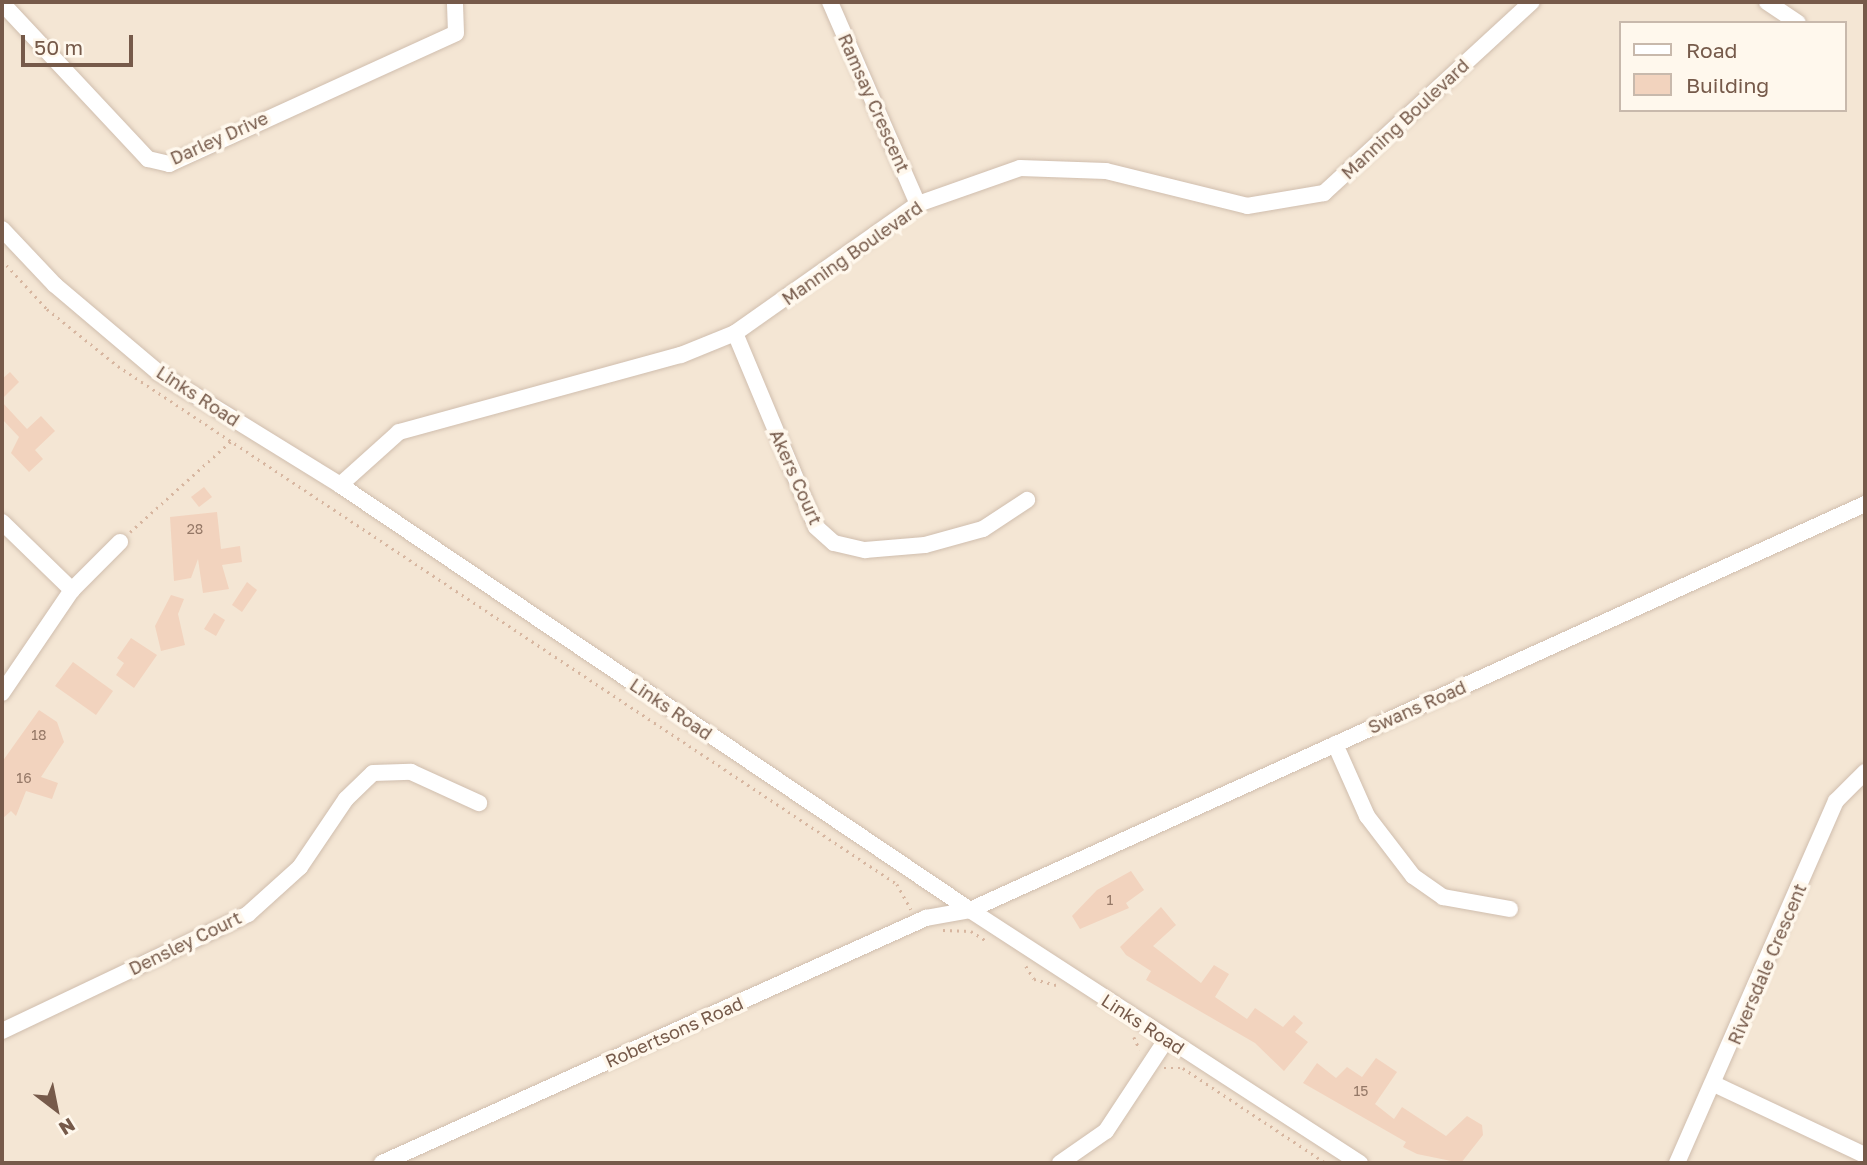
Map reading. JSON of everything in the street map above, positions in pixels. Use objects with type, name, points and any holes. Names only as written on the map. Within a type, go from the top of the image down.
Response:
[{"type":"street","name":"Darley Drive","points":[[2,3],[148,159],[169,164],[456,33],[455,2]]},
{"type":"street","name":"Ramsay Crescent","points":[[830,2],[918,204]]},
{"type":"street","name":"Manning Boulevard","points":[[340,485],[399,432],[681,355],[735,333],[918,204],[1020,168],[1106,171],[1247,206],[1324,193],[1532,2]]},
{"type":"street","points":[[1767,2],[1795,21]]},
{"type":"street","name":"Links Road","points":[[2,229],[55,285],[159,373],[340,485],[970,910],[1166,1040],[1360,1163]]},
{"type":"street","name":"Akers Court","points":[[735,333],[816,527],[834,543],[865,550],[925,545],[983,529],[1027,499]]},
{"type":"street","name":"Swans Road","points":[[970,910],[1865,504]]},
{"type":"street","points":[[2,522],[72,590]]},
{"type":"street","points":[[2,693],[72,590],[120,542]]},
{"type":"street","points":[[1335,744],[1367,816],[1413,877],[1443,897],[1510,909]]},
{"type":"street","name":"Densley Court","points":[[2,1031],[247,914],[300,867],[346,799],[373,773],[411,772],[479,803]]},
{"type":"street","name":"Riversdale Crescent","points":[[1677,1163],[1716,1084],[1836,801],[1865,772]]},
{"type":"street","name":"Robertsons Road","points":[[382,1163],[926,918],[970,910]]},
{"type":"street","points":[[1060,1163],[1105,1131],[1166,1040]]},
{"type":"street","points":[[1716,1084],[1865,1155]]},
{"type":"path","points":[[2,260],[47,309],[118,366],[897,884],[905,906],[948,934],[971,931],[993,945]]},
{"type":"path","points":[[120,542],[231,441]]},
{"type":"path","points":[[1016,959],[1034,979],[1061,986]]},
{"type":"path","points":[[1123,1028],[1152,1061],[1168,1070],[1183,1068],[1326,1163]]},
{"type":"shaded area","points":[[2,2],[1865,2],[1865,1163],[2,1163]]},
{"type":"building","points":[[10,372],[19,382],[2,399],[2,379]]},
{"type":"building","points":[[2,402],[27,429],[41,416],[55,431],[35,450],[43,459],[29,472],[11,453],[19,437],[2,419]]},
{"type":"building","points":[[204,487],[212,497],[199,507],[191,497]]},
{"type":"building","points":[[217,512],[221,549],[240,546],[242,562],[222,565],[229,589],[203,593],[198,559],[191,578],[174,581],[170,517]]},
{"type":"building","points":[[247,582],[257,590],[242,612],[232,605]]},
{"type":"building","points":[[171,595],[184,599],[178,614],[185,645],[161,651],[155,626]]},
{"type":"building","points":[[214,613],[225,620],[216,636],[204,629]]},
{"type":"building","points":[[131,638],[157,655],[134,688],[116,675],[124,663],[117,658]]},
{"type":"building","points":[[73,662],[113,691],[96,715],[55,686]]},
{"type":"building","points":[[39,710],[57,722],[64,742],[41,777],[58,783],[52,799],[26,791],[16,816],[11,811],[2,819],[2,762]]},
{"type":"building","points":[[1131,871],[1144,890],[1126,903],[1129,908],[1080,929],[1072,916],[1097,890]]},
{"type":"building","points":[[1161,907],[1176,925],[1153,946],[1201,983],[1214,965],[1229,974],[1215,997],[1247,1019],[1255,1008],[1283,1027],[1294,1015],[1303,1023],[1295,1032],[1308,1042],[1284,1071],[1255,1043],[1146,980],[1151,971],[1126,955],[1120,947]]},
{"type":"building","points":[[1376,1058],[1397,1072],[1375,1104],[1394,1119],[1402,1107],[1446,1136],[1467,1116],[1482,1125],[1483,1135],[1461,1163],[1417,1154],[1403,1147],[1406,1142],[1303,1083],[1317,1063],[1336,1078],[1347,1067],[1362,1077]]}]
